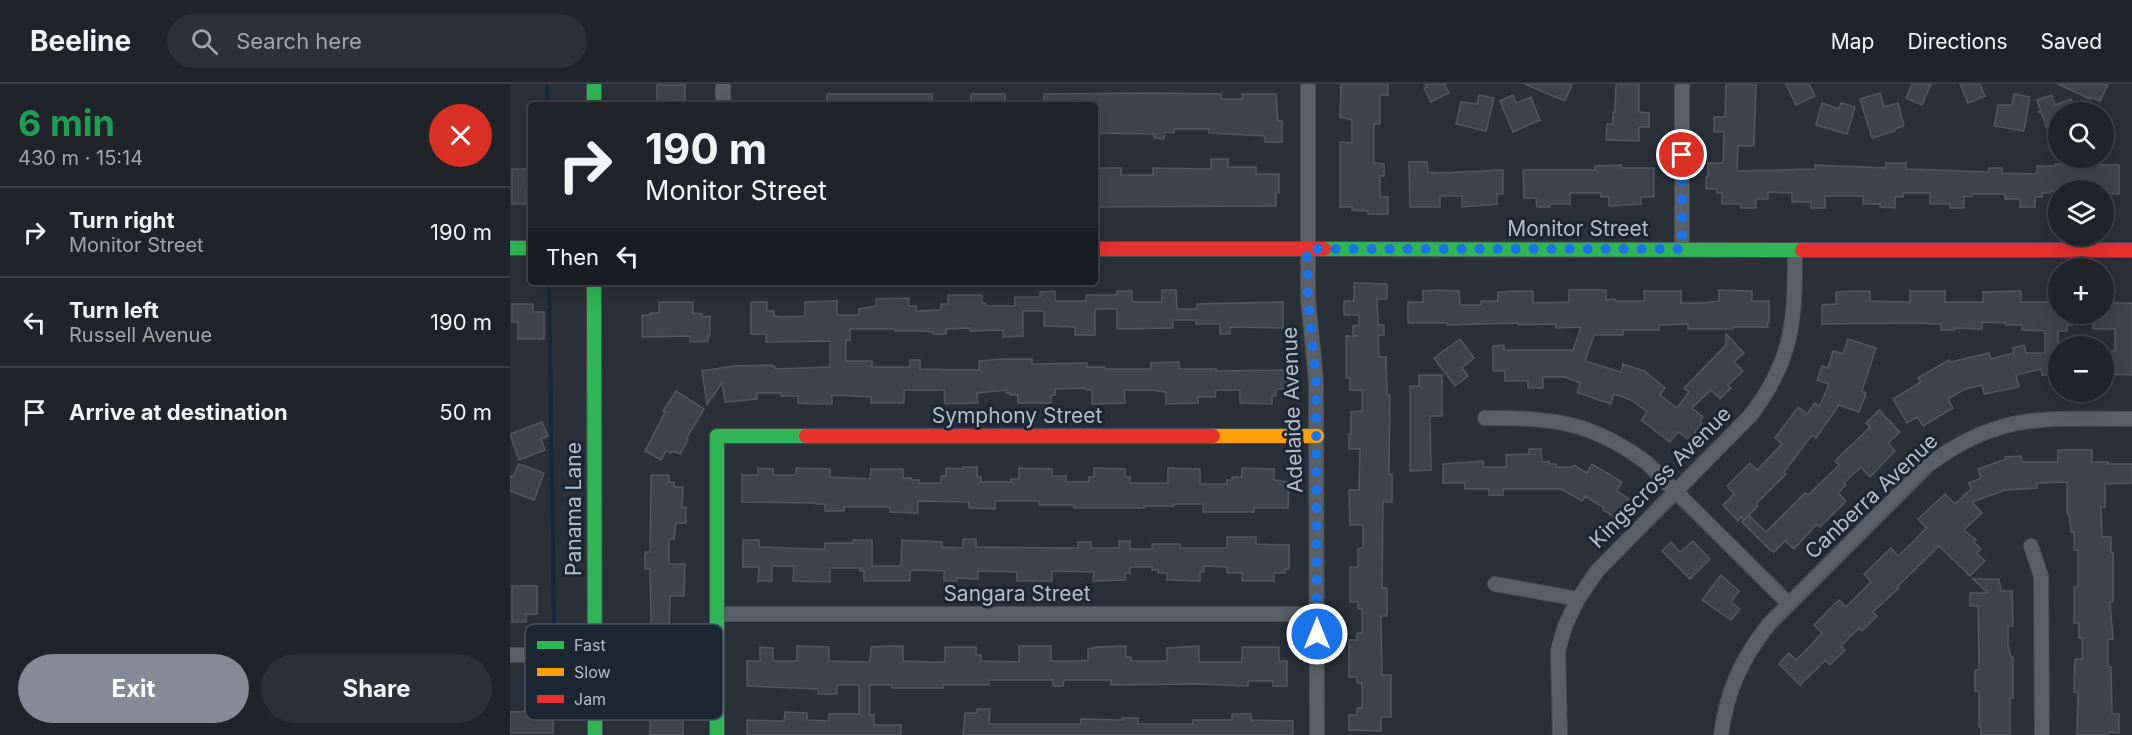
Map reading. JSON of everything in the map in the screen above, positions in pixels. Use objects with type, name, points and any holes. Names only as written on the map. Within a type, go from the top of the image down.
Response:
[{"type":"street","points":[[594,84],[594,102]]},
{"type":"street","points":[[723,84],[723,102]]},
{"type":"street","name":"Adelaide Avenue","points":[[1308,84],[1308,299],[1316,380],[1317,436],[1317,735]]},
{"type":"street","points":[[1682,84],[1682,249]]},
{"type":"street","points":[[510,248],[528,248]]},
{"type":"street","name":"Monitor Street","points":[[1098,249],[2132,250]]},
{"type":"street","name":"Kingscross Avenue","points":[[1560,735],[1558,651],[1565,626],[1578,599],[1597,571],[1750,416],[1765,396],[1778,373],[1792,331],[1795,305],[1795,249]]},
{"type":"street","name":"Panama Lane","points":[[594,285],[594,624]]},
{"type":"street","points":[[1485,418],[1555,420],[1604,435],[1626,447],[1647,463],[1789,604]]},
{"type":"street","name":"Canberra Avenue","points":[[1721,735],[1730,690],[1753,644],[1789,604],[1927,466],[1967,439],[2012,423],[2037,419],[2132,419]]},
{"type":"street","name":"Symphony Street","points":[[717,614],[717,436],[1317,436]]},
{"type":"street","points":[[2031,546],[2041,576],[2042,735]]},
{"type":"street","points":[[1496,584],[1578,599]]},
{"type":"street","points":[[717,614],[717,624]]},
{"type":"street","name":"Sangara Street","points":[[717,614],[1317,614]]},
{"type":"street","name":"Panama Lane","points":[[595,720],[595,735]]},
{"type":"building","points":[[1341,84],[1388,84],[1388,95],[1380,95],[1380,124],[1374,124],[1374,163],[1384,164],[1384,176],[1380,176],[1380,197],[1388,197],[1388,214],[1368,214],[1368,211],[1352,210],[1352,207],[1340,207],[1340,142],[1352,143],[1352,120],[1340,117]]},
{"type":"building","points":[[1425,84],[1444,84],[1449,93],[1431,102],[1424,88],[1427,87]]},
{"type":"building","points":[[1524,84],[1572,84],[1565,101]]},
{"type":"building","points":[[1616,84],[1639,84],[1639,112],[1649,113],[1649,127],[1639,127],[1639,141],[1606,140],[1607,124],[1613,124]]},
{"type":"building","points":[[1726,84],[1756,84],[1754,146],[1738,146],[1737,171],[1815,169],[1815,165],[1886,168],[1886,163],[1906,163],[1906,169],[1989,172],[1989,168],[2002,168],[2002,173],[2037,174],[2037,166],[2114,168],[2114,165],[2119,165],[2119,194],[2114,194],[2114,180],[2048,180],[2048,193],[2042,193],[2042,197],[2035,197],[2035,207],[2020,207],[2020,199],[2005,199],[2005,194],[1972,194],[1972,197],[1964,196],[1964,208],[1950,208],[1950,204],[1930,204],[1930,193],[1903,193],[1903,197],[1895,197],[1895,208],[1880,207],[1880,204],[1863,204],[1863,196],[1825,196],[1825,208],[1811,208],[1811,202],[1792,202],[1792,193],[1768,192],[1768,199],[1756,199],[1756,208],[1741,208],[1741,204],[1722,204],[1722,193],[1717,193],[1717,189],[1706,189],[1708,163],[1723,163],[1724,132],[1714,132],[1714,117],[1725,117]]},
{"type":"building","points":[[1786,84],[1809,84],[1815,96],[1796,105]]},
{"type":"building","points":[[1912,84],[1931,84],[1922,105],[1906,98]]},
{"type":"building","points":[[1960,84],[1980,84],[1985,96],[1968,103]]},
{"type":"building","points":[[2058,84],[2108,84],[2100,101],[2091,97],[2090,99]]},
{"type":"building","points":[[657,85],[685,85],[685,100],[657,101]]},
{"type":"building","points":[[1880,93],[1884,107],[1898,103],[1904,126],[1872,138],[1860,99]]},
{"type":"building","points":[[827,94],[932,94],[932,102],[827,102]]},
{"type":"building","points":[[971,94],[1005,94],[1005,102],[971,102]]},
{"type":"building","points":[[1044,94],[1221,94],[1221,99],[1242,99],[1242,94],[1276,94],[1278,121],[1282,121],[1282,142],[1265,142],[1265,136],[1209,133],[1209,129],[1174,129],[1174,133],[1165,132],[1164,139],[1154,138],[1154,134],[1099,133],[1098,102],[1044,102]]},
{"type":"building","points":[[2014,94],[2030,97],[2024,131],[1994,126],[1998,105],[2012,105]]},
{"type":"building","points":[[1479,95],[1494,98],[1486,131],[1456,124],[1461,102],[1477,104]]},
{"type":"building","points":[[1513,95],[1516,103],[1531,97],[1540,120],[1513,132],[1500,101]]},
{"type":"building","points":[[2052,95],[2054,102],[2048,102],[2048,131],[2041,112],[2038,112],[2041,111],[2037,100]]},
{"type":"building","points":[[1822,103],[1839,109],[1841,103],[1855,107],[1847,134],[1816,125]]},
{"type":"building","points":[[1211,159],[1228,159],[1228,167],[1256,167],[1256,174],[1279,174],[1276,206],[1098,207],[1098,168],[1121,168],[1121,175],[1153,175],[1153,168],[1211,169]]},
{"type":"building","points":[[1409,162],[1427,162],[1428,172],[1437,173],[1503,170],[1503,194],[1497,194],[1497,204],[1462,207],[1462,196],[1440,196],[1440,207],[1410,207]]},
{"type":"building","points":[[1621,165],[1621,168],[1654,168],[1654,197],[1641,197],[1641,204],[1609,206],[1609,197],[1601,197],[1601,193],[1570,193],[1570,204],[1550,204],[1550,207],[1537,207],[1536,198],[1524,198],[1523,170],[1595,170],[1595,166]]},
{"type":"building","points":[[512,169],[528,169],[526,204],[512,204]]},
{"type":"building","points":[[1354,283],[1387,284],[1387,299],[1377,299],[1378,325],[1384,325],[1384,335],[1378,335],[1379,357],[1386,357],[1387,395],[1390,395],[1389,474],[1392,474],[1392,502],[1383,502],[1382,588],[1387,588],[1387,616],[1381,616],[1382,675],[1391,675],[1391,717],[1381,717],[1381,731],[1349,730],[1349,715],[1357,715],[1357,708],[1362,708],[1362,683],[1357,683],[1357,677],[1349,677],[1349,640],[1357,640],[1357,633],[1362,633],[1362,609],[1358,609],[1358,602],[1350,602],[1350,567],[1358,567],[1358,549],[1363,548],[1363,525],[1350,525],[1349,490],[1359,490],[1360,449],[1349,449],[1351,412],[1362,411],[1362,390],[1350,390],[1350,378],[1346,378],[1346,336],[1359,336],[1353,335],[1353,326],[1359,325],[1359,315],[1344,315],[1344,301],[1354,301]]},
{"type":"building","points":[[1162,290],[1176,290],[1177,309],[1197,309],[1197,304],[1283,302],[1283,328],[1230,327],[1230,334],[1220,334],[1220,324],[1196,324],[1196,320],[1173,320],[1173,328],[1117,329],[1117,309],[1095,309],[1095,335],[1075,335],[1075,327],[1044,326],[1044,311],[1023,311],[1023,336],[1003,337],[1003,330],[970,331],[970,328],[946,329],[946,334],[895,331],[895,329],[850,329],[850,340],[846,340],[846,361],[872,361],[872,367],[910,367],[910,360],[920,360],[920,369],[959,370],[979,370],[979,361],[1003,359],[1032,359],[1032,364],[1087,363],[1087,367],[1105,367],[1105,369],[1151,369],[1151,363],[1179,362],[1179,369],[1291,370],[1291,389],[1276,389],[1276,396],[1272,396],[1272,404],[1240,403],[1240,390],[1216,390],[1215,397],[1198,397],[1198,403],[1166,404],[1166,392],[1124,390],[1125,403],[1092,404],[1092,390],[1086,390],[1086,388],[1055,389],[1055,395],[1051,395],[1051,403],[1018,403],[1018,395],[1010,395],[1006,393],[1006,390],[977,393],[978,403],[945,404],[944,390],[904,390],[904,403],[871,403],[871,397],[832,395],[832,404],[817,404],[798,403],[798,396],[781,396],[781,393],[757,393],[757,399],[725,402],[722,383],[707,404],[702,371],[734,366],[771,365],[775,369],[830,367],[830,341],[766,342],[766,334],[751,334],[751,302],[767,302],[767,311],[774,311],[774,316],[784,317],[805,316],[805,302],[837,301],[837,315],[859,315],[859,309],[876,306],[876,299],[909,298],[909,306],[916,306],[916,311],[941,310],[941,304],[948,304],[948,295],[982,295],[982,303],[986,303],[986,306],[1015,306],[1015,297],[1040,297],[1040,292],[1055,291],[1055,301],[1086,301],[1086,295],[1117,295],[1117,291],[1132,291],[1132,301],[1162,302]]},
{"type":"building","points":[[1569,290],[1606,290],[1606,300],[1645,301],[1644,291],[1681,291],[1681,303],[1702,303],[1719,301],[1719,290],[1752,291],[1752,301],[1769,301],[1769,323],[1767,323],[1768,327],[1733,327],[1733,329],[1688,329],[1688,324],[1659,325],[1659,330],[1623,330],[1623,335],[1594,335],[1585,361],[1621,372],[1623,364],[1644,371],[1665,388],[1660,395],[1677,408],[1689,392],[1684,388],[1726,345],[1726,334],[1744,353],[1734,362],[1743,371],[1728,385],[1731,388],[1720,399],[1711,390],[1692,408],[1703,417],[1700,421],[1702,423],[1689,440],[1678,432],[1670,442],[1641,420],[1647,412],[1631,400],[1614,394],[1611,404],[1590,397],[1577,392],[1580,383],[1565,377],[1543,377],[1543,388],[1528,388],[1528,381],[1505,381],[1505,371],[1493,371],[1493,346],[1504,345],[1504,350],[1573,350],[1581,327],[1556,328],[1556,324],[1518,325],[1518,323],[1447,325],[1447,323],[1408,323],[1408,302],[1423,302],[1423,291],[1459,291],[1460,305],[1481,305],[1481,301],[1498,301],[1498,292],[1518,291],[1533,291],[1533,303],[1569,302]]},
{"type":"building","points":[[1870,291],[1870,301],[1910,302],[1910,291],[1945,291],[1945,302],[1983,302],[1983,292],[2021,291],[2021,302],[2048,302],[2048,324],[2072,325],[2067,325],[2067,331],[2058,331],[2058,336],[2048,336],[2048,375],[2042,375],[2041,369],[2016,375],[2019,387],[1984,394],[1982,385],[1965,389],[1948,399],[1953,408],[1923,426],[1917,417],[1907,423],[1893,399],[1921,382],[1918,378],[1949,360],[1951,362],[1989,353],[1991,359],[2014,353],[2013,348],[2024,345],[2026,353],[2045,353],[2045,331],[2022,330],[2022,325],[1982,322],[1982,329],[1954,328],[1954,330],[1941,330],[1941,324],[1929,323],[1822,324],[1822,305],[1836,304],[1836,292]]},
{"type":"building","points":[[659,302],[693,302],[693,313],[702,314],[702,317],[710,316],[708,341],[690,342],[690,336],[642,337],[642,315],[659,313]]},
{"type":"building","points":[[2114,303],[2132,303],[2132,375],[2114,374],[2115,329],[2093,329],[2093,324],[2114,324]]},
{"type":"building","points":[[512,304],[533,304],[533,312],[544,312],[544,339],[518,339],[518,322],[512,322]]},
{"type":"building","points":[[1460,339],[1474,358],[1462,368],[1468,376],[1455,386],[1434,358]]},
{"type":"building","points":[[1848,339],[1876,348],[1862,391],[1866,393],[1859,412],[1839,405],[1816,438],[1812,435],[1784,472],[1786,474],[1756,504],[1758,506],[1744,520],[1741,517],[1738,521],[1723,505],[1734,494],[1727,486],[1750,463],[1757,470],[1782,444],[1775,438],[1798,407],[1807,414],[1815,403],[1820,406],[1829,384],[1817,380],[1822,366],[1828,368],[1833,351],[1843,354]]},
{"type":"building","points":[[1419,375],[1442,375],[1442,416],[1430,416],[1431,470],[1410,471],[1410,386],[1419,386]]},
{"type":"building","points":[[676,391],[704,409],[680,454],[666,451],[661,460],[645,451],[665,412],[663,411]]},
{"type":"building","points":[[1879,410],[1900,432],[1888,443],[1895,451],[1870,477],[1861,467],[1844,483],[1846,485],[1838,493],[1846,501],[1820,527],[1817,524],[1794,549],[1785,541],[1774,552],[1770,550],[1742,522],[1749,515],[1766,532],[1805,493],[1808,495],[1839,465],[1835,461],[1870,427],[1866,423]]},
{"type":"building","points":[[542,422],[548,436],[541,439],[545,450],[519,460],[510,434]]},
{"type":"building","points":[[1529,449],[1541,449],[1542,462],[1549,461],[1549,464],[1556,464],[1556,467],[1574,465],[1587,473],[1592,464],[1622,482],[1617,491],[1629,499],[1616,518],[1585,496],[1582,501],[1561,489],[1503,489],[1503,495],[1489,495],[1489,489],[1465,489],[1465,483],[1443,483],[1443,464],[1483,461],[1483,467],[1506,467],[1506,455],[1529,454]]},
{"type":"building","points":[[2058,450],[2092,450],[2092,462],[2132,464],[2132,483],[2105,484],[2105,507],[2101,507],[2102,537],[2111,537],[2111,553],[2113,553],[2113,602],[2110,602],[2113,639],[2108,639],[2108,667],[2111,667],[2112,714],[2119,714],[2119,733],[2077,735],[2078,693],[2074,692],[2075,659],[2082,659],[2082,638],[2079,638],[2079,623],[2074,623],[2074,587],[2078,587],[2078,550],[2074,550],[2074,532],[2071,532],[2069,514],[2067,514],[2067,482],[2037,483],[2037,488],[2005,490],[1972,502],[1982,513],[1964,530],[1976,540],[1974,542],[1981,549],[1977,553],[1985,561],[1970,576],[1939,546],[1873,612],[1877,616],[1862,631],[1859,628],[1841,646],[1845,650],[1830,665],[1826,660],[1800,685],[1779,664],[1789,653],[1796,660],[1811,645],[1822,633],[1814,625],[1839,600],[1846,607],[1871,582],[1864,574],[1891,548],[1898,556],[1914,541],[1926,528],[1918,519],[1945,494],[1956,503],[1971,489],[1969,483],[1981,478],[1978,469],[2006,459],[2005,457],[2021,456],[2022,462],[2058,462]]},
{"type":"building","points":[[519,464],[544,473],[534,500],[510,491],[510,476],[513,477]]},
{"type":"building","points":[[963,467],[977,467],[977,477],[981,477],[981,482],[1011,482],[1011,479],[1019,479],[1019,468],[1052,469],[1052,476],[1066,476],[1066,482],[1089,482],[1089,477],[1094,477],[1094,468],[1125,469],[1125,477],[1130,477],[1130,483],[1168,483],[1168,468],[1200,469],[1200,484],[1227,484],[1227,480],[1232,480],[1232,477],[1242,477],[1242,468],[1274,469],[1274,480],[1289,482],[1288,508],[1254,508],[1254,512],[1203,512],[1203,504],[1144,506],[1144,508],[1074,508],[1074,505],[1039,505],[1039,501],[995,501],[995,509],[969,508],[969,502],[918,501],[918,513],[890,512],[890,507],[844,507],[844,511],[825,511],[825,504],[816,503],[742,502],[742,475],[758,475],[758,468],[773,469],[773,475],[796,475],[796,468],[830,469],[830,477],[870,479],[871,469],[903,469],[903,478],[919,480],[919,483],[941,483],[941,476],[946,476],[946,468],[963,469]]},
{"type":"building","points":[[651,475],[669,475],[669,482],[674,482],[674,487],[683,487],[682,508],[686,507],[686,523],[676,523],[674,539],[669,539],[669,564],[685,564],[684,596],[670,596],[669,624],[651,624],[650,569],[645,569],[645,552],[650,552]]},
{"type":"building","points":[[1227,537],[1256,537],[1256,544],[1289,545],[1289,569],[1285,569],[1285,573],[1274,573],[1274,581],[1242,581],[1242,573],[1227,573],[1227,567],[1204,566],[1204,572],[1200,572],[1200,581],[1167,580],[1167,573],[1158,573],[1158,570],[1152,570],[1152,567],[1130,567],[1130,573],[1125,573],[1125,580],[1093,581],[1094,572],[1052,571],[1052,581],[1017,581],[1017,572],[978,571],[978,579],[957,578],[957,581],[944,581],[944,571],[914,570],[910,571],[910,581],[864,581],[864,571],[860,571],[860,568],[830,568],[830,582],[793,581],[794,566],[772,566],[772,581],[758,581],[759,567],[743,567],[743,540],[759,540],[759,547],[825,549],[825,543],[872,540],[872,566],[901,566],[902,540],[942,542],[942,547],[963,548],[963,539],[976,539],[976,547],[1078,548],[1078,542],[1091,542],[1091,548],[1119,548],[1119,541],[1130,541],[1130,549],[1152,549],[1152,544],[1180,544],[1180,548],[1227,548]]},
{"type":"building","points":[[1693,541],[1710,559],[1690,579],[1662,551],[1671,542],[1680,552]]},
{"type":"building","points":[[1721,575],[1739,591],[1731,602],[1740,609],[1731,620],[1702,600]]},
{"type":"building","points":[[1973,579],[1999,579],[2001,591],[2012,591],[2013,626],[2008,626],[2008,646],[2011,657],[2013,657],[2010,735],[1981,735],[1981,727],[1979,727],[1979,691],[1975,691],[1975,670],[1979,670],[1978,606],[1970,606],[1970,593],[1988,593]]},
{"type":"building","points":[[512,586],[537,586],[537,614],[526,614],[526,622],[512,622]]},
{"type":"building","points":[[797,646],[829,647],[829,661],[870,662],[871,647],[889,646],[903,646],[903,661],[933,662],[945,662],[945,647],[976,647],[976,655],[981,655],[981,661],[1019,662],[1019,646],[1051,646],[1051,661],[1088,660],[1088,649],[1126,646],[1126,657],[1131,657],[1131,661],[1167,661],[1167,648],[1199,646],[1199,662],[1242,662],[1242,647],[1279,647],[1279,661],[1287,661],[1287,686],[1273,686],[1273,681],[1248,681],[1248,686],[1111,685],[1111,680],[1064,680],[1063,686],[1053,686],[1053,680],[989,680],[989,685],[943,685],[943,688],[892,688],[892,685],[870,685],[870,715],[874,715],[874,725],[901,725],[901,735],[747,735],[747,720],[784,721],[785,712],[807,713],[807,720],[829,721],[829,714],[859,714],[859,685],[837,685],[837,694],[818,694],[818,689],[747,686],[747,661],[760,661],[760,647],[773,648],[773,661],[797,661]]},
{"type":"building","points":[[977,709],[990,709],[989,724],[1081,724],[1081,719],[1138,718],[1138,724],[1193,724],[1193,720],[1232,720],[1232,714],[1251,714],[1251,720],[1293,721],[1293,735],[963,735],[965,713],[977,713]]},
{"type":"building","points":[[525,711],[525,720],[553,720],[553,733],[510,733],[510,712]]},
{"type":"building","points":[[650,720],[683,720],[683,735],[650,735]]},
{"type":"waterway","points":[[547,84],[547,102]]},
{"type":"waterway","points":[[549,285],[554,622]]},
{"type":"traffic: fast","points":[[594,84],[594,102]]},
{"type":"traffic: fast","points":[[510,248],[528,248]]},
{"type":"traffic: fast","points":[[1324,249],[1802,250]]},
{"type":"traffic: fast","points":[[594,285],[595,624]]},
{"type":"traffic: fast","points":[[717,624],[717,436],[806,436]]},
{"type":"traffic: fast","points":[[595,720],[595,735]]},
{"type":"traffic: fast","points":[[717,720],[717,735]]},
{"type":"traffic: slow","points":[[1213,436],[1317,436]]},
{"type":"traffic: jam","points":[[1098,249],[1324,249]]},
{"type":"traffic: jam","points":[[1802,250],[2132,250]]},
{"type":"traffic: jam","points":[[806,436],[1213,436]]},
{"type":"route","points":[[1317,634],[1316,380],[1308,299],[1307,249],[1682,249],[1682,155]]}]
